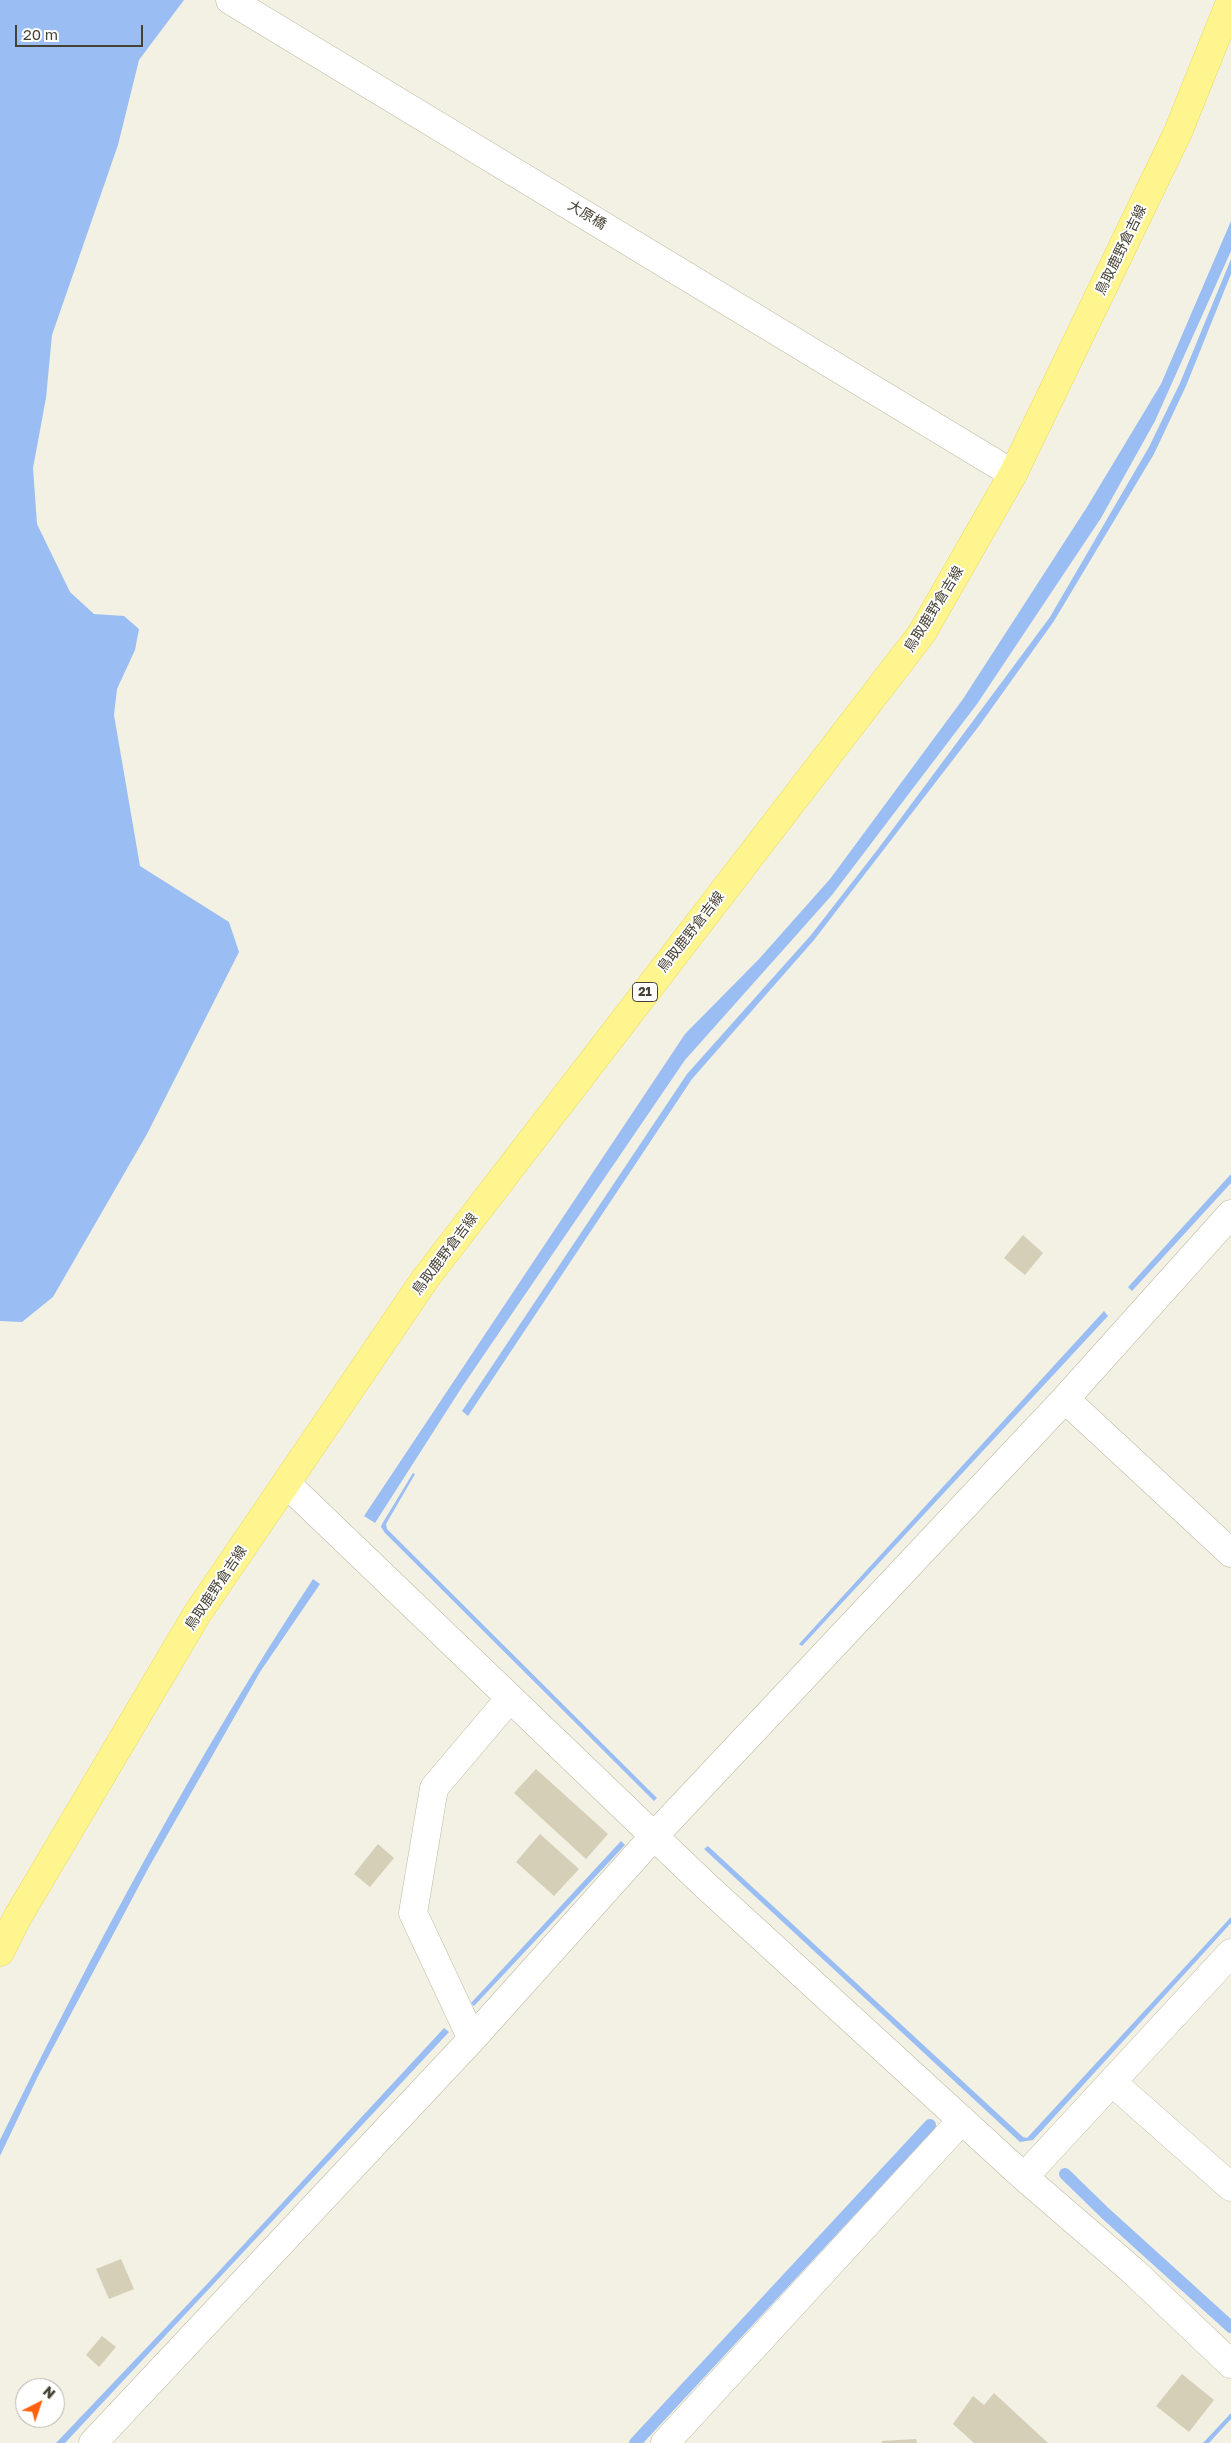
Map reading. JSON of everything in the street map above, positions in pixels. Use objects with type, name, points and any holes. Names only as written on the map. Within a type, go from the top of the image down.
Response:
[{"type":"main road","name":"鳥取鹿野倉吉線","points":[[0,1952],[17,1918],[197,1614],[425,1279],[922,633],[1013,474],[1178,132],[1231,0]]},
{"type":"street","name":"大原橋","points":[[230,0],[1013,474]]},
{"type":"street","points":[[92,2443],[472,2039],[654,1836],[1066,1399],[1231,1214]]},
{"type":"street","points":[[1066,1399],[1231,1553]]},
{"type":"street","points":[[287,1484],[654,1836],[1024,2177],[1133,2271],[1231,2363]]},
{"type":"street","points":[[472,2039],[413,1913],[434,1788],[510,1698]]},
{"type":"street","points":[[1024,2177],[1231,1953]]},
{"type":"street","points":[[1112,2082],[1231,2187]]},
{"type":"street","points":[[665,2443],[962,2120]]},
{"type":"water","points":[[0,0],[184,0],[139,60],[118,145],[52,335],[46,398],[33,468],[37,524],[70,592],[94,614],[124,616],[139,629],[135,650],[117,689],[114,715],[140,866],[229,922],[239,952],[147,1134],[53,1297],[22,1322],[0,1321]]},
{"type":"water","points":[[1231,221],[1231,251],[1155,421],[1101,518],[977,704],[832,895],[685,1060],[462,1387],[375,1523],[364,1516],[685,1034],[759,959],[830,879],[963,699],[1087,507],[1161,384]]},
{"type":"water","points":[[1231,259],[1231,274],[1186,386],[1154,454],[1054,621],[979,726],[814,940],[692,1079],[468,1416],[462,1411],[687,1074],[811,935],[878,849],[1050,617],[1149,447],[1180,383]]},
{"type":"water","points":[[1231,1174],[1231,1183],[1132,1291],[1128,1287]]},
{"type":"water","points":[[1104,1311],[1108,1316],[802,1646],[799,1644]]},
{"type":"water","points":[[413,1473],[415,1474],[386,1524],[387,1529],[657,1798],[654,1801],[385,1533],[381,1527],[382,1524]]},
{"type":"water","points":[[313,1579],[320,1584],[260,1672],[149,1867],[39,2074],[0,2156],[0,2140],[109,1925],[228,1715]]},
{"type":"water","points":[[621,1841],[625,1845],[474,2006],[471,2003]]},
{"type":"water","points":[[708,1846],[1023,2137],[1027,2138],[1231,1917],[1231,1923],[1033,2140],[1020,2142],[704,1849]]},
{"type":"water","points":[[444,2028],[449,2032],[65,2443],[56,2443],[209,2282]]},
{"type":"water","points":[[1231,2413],[1231,2419],[1209,2443],[1203,2443]]},
{"type":"building","points":[[1023,1235],[1043,1253],[1025,1275],[1004,1258]]},
{"type":"building","points":[[536,1769],[608,1834],[586,1859],[514,1793]]},
{"type":"building","points":[[540,1834],[579,1869],[554,1896],[516,1862]]},
{"type":"building","points":[[378,1844],[394,1858],[370,1887],[354,1874]]},
{"type":"building","points":[[121,2259],[134,2289],[109,2299],[96,2269]]},
{"type":"building","points":[[102,2336],[116,2347],[99,2367],[86,2355]]},
{"type":"building","points":[[1182,2374],[1214,2400],[1189,2432],[1156,2406]]},
{"type":"building","points":[[994,2393],[1048,2443],[974,2443],[953,2424],[973,2396],[984,2405]]},
{"type":"building","points":[[916,2439],[917,2443],[882,2443],[882,2441]]},
{"type":"waterway","points":[[635,2443],[930,2125]]},
{"type":"waterway","points":[[1065,2174],[1105,2213],[1231,2327]]}]
